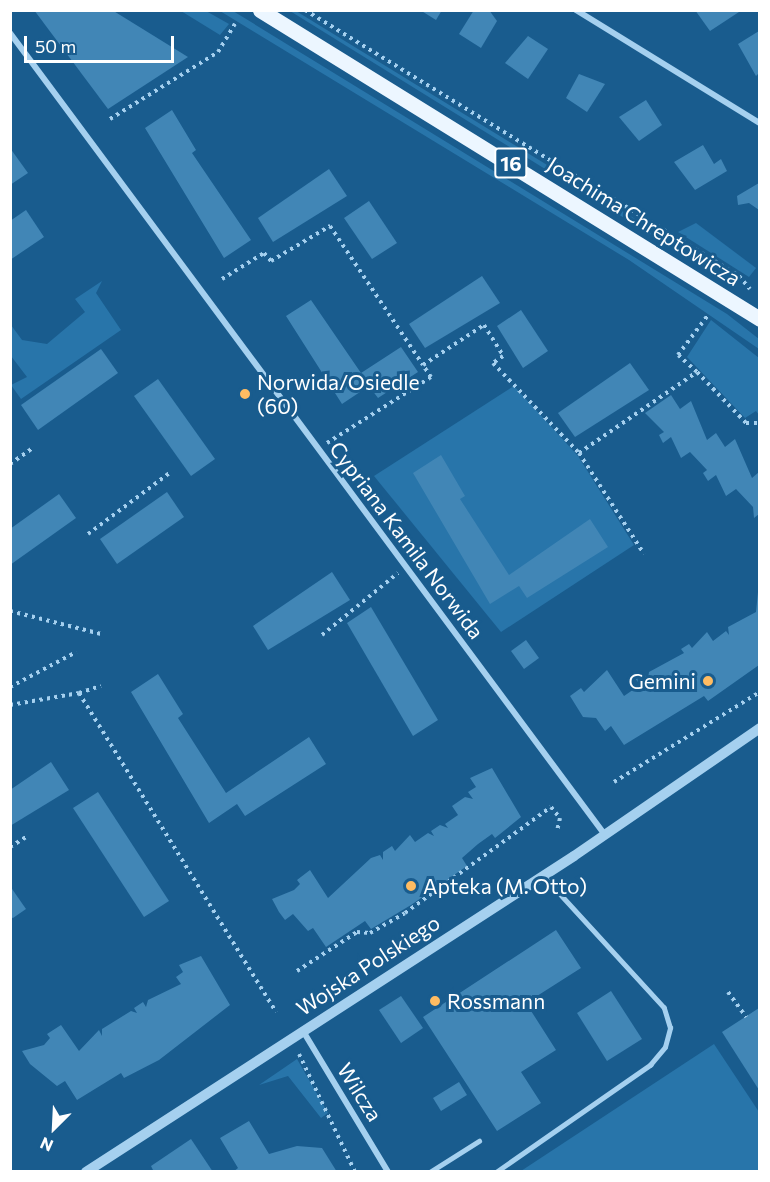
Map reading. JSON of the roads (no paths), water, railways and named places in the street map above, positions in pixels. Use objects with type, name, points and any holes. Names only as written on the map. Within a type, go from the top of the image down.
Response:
[{"type":"main road","name":"Joachima Chreptowicza","points":[[260,10],[759,319]]},
{"type":"street","points":[[576,10],[759,123]]},
{"type":"street","name":"Cypriana Kamila Norwida","points":[[10,33],[605,835]]},
{"type":"street","name":"Wojska Polskiego","points":[[86,1172],[543,876],[759,728]]},
{"type":"street","name":"Wilcza","points":[[303,1031],[388,1172]]},
{"type":"lane","points":[[496,1172],[650,1065],[670,1028],[664,1008],[543,876]]},
{"type":"lane","points":[[430,1172],[479,1140]]},
{"type":"place","name":"Norwida/Osiedle (60)","points":[[245,394]]},
{"type":"place","name":"Gemini","points":[[708,681]]},
{"type":"place","name":"Apteka (M. Otto)","points":[[411,886]]},
{"type":"place","name":"Rossmann","points":[[435,1001]]}]
